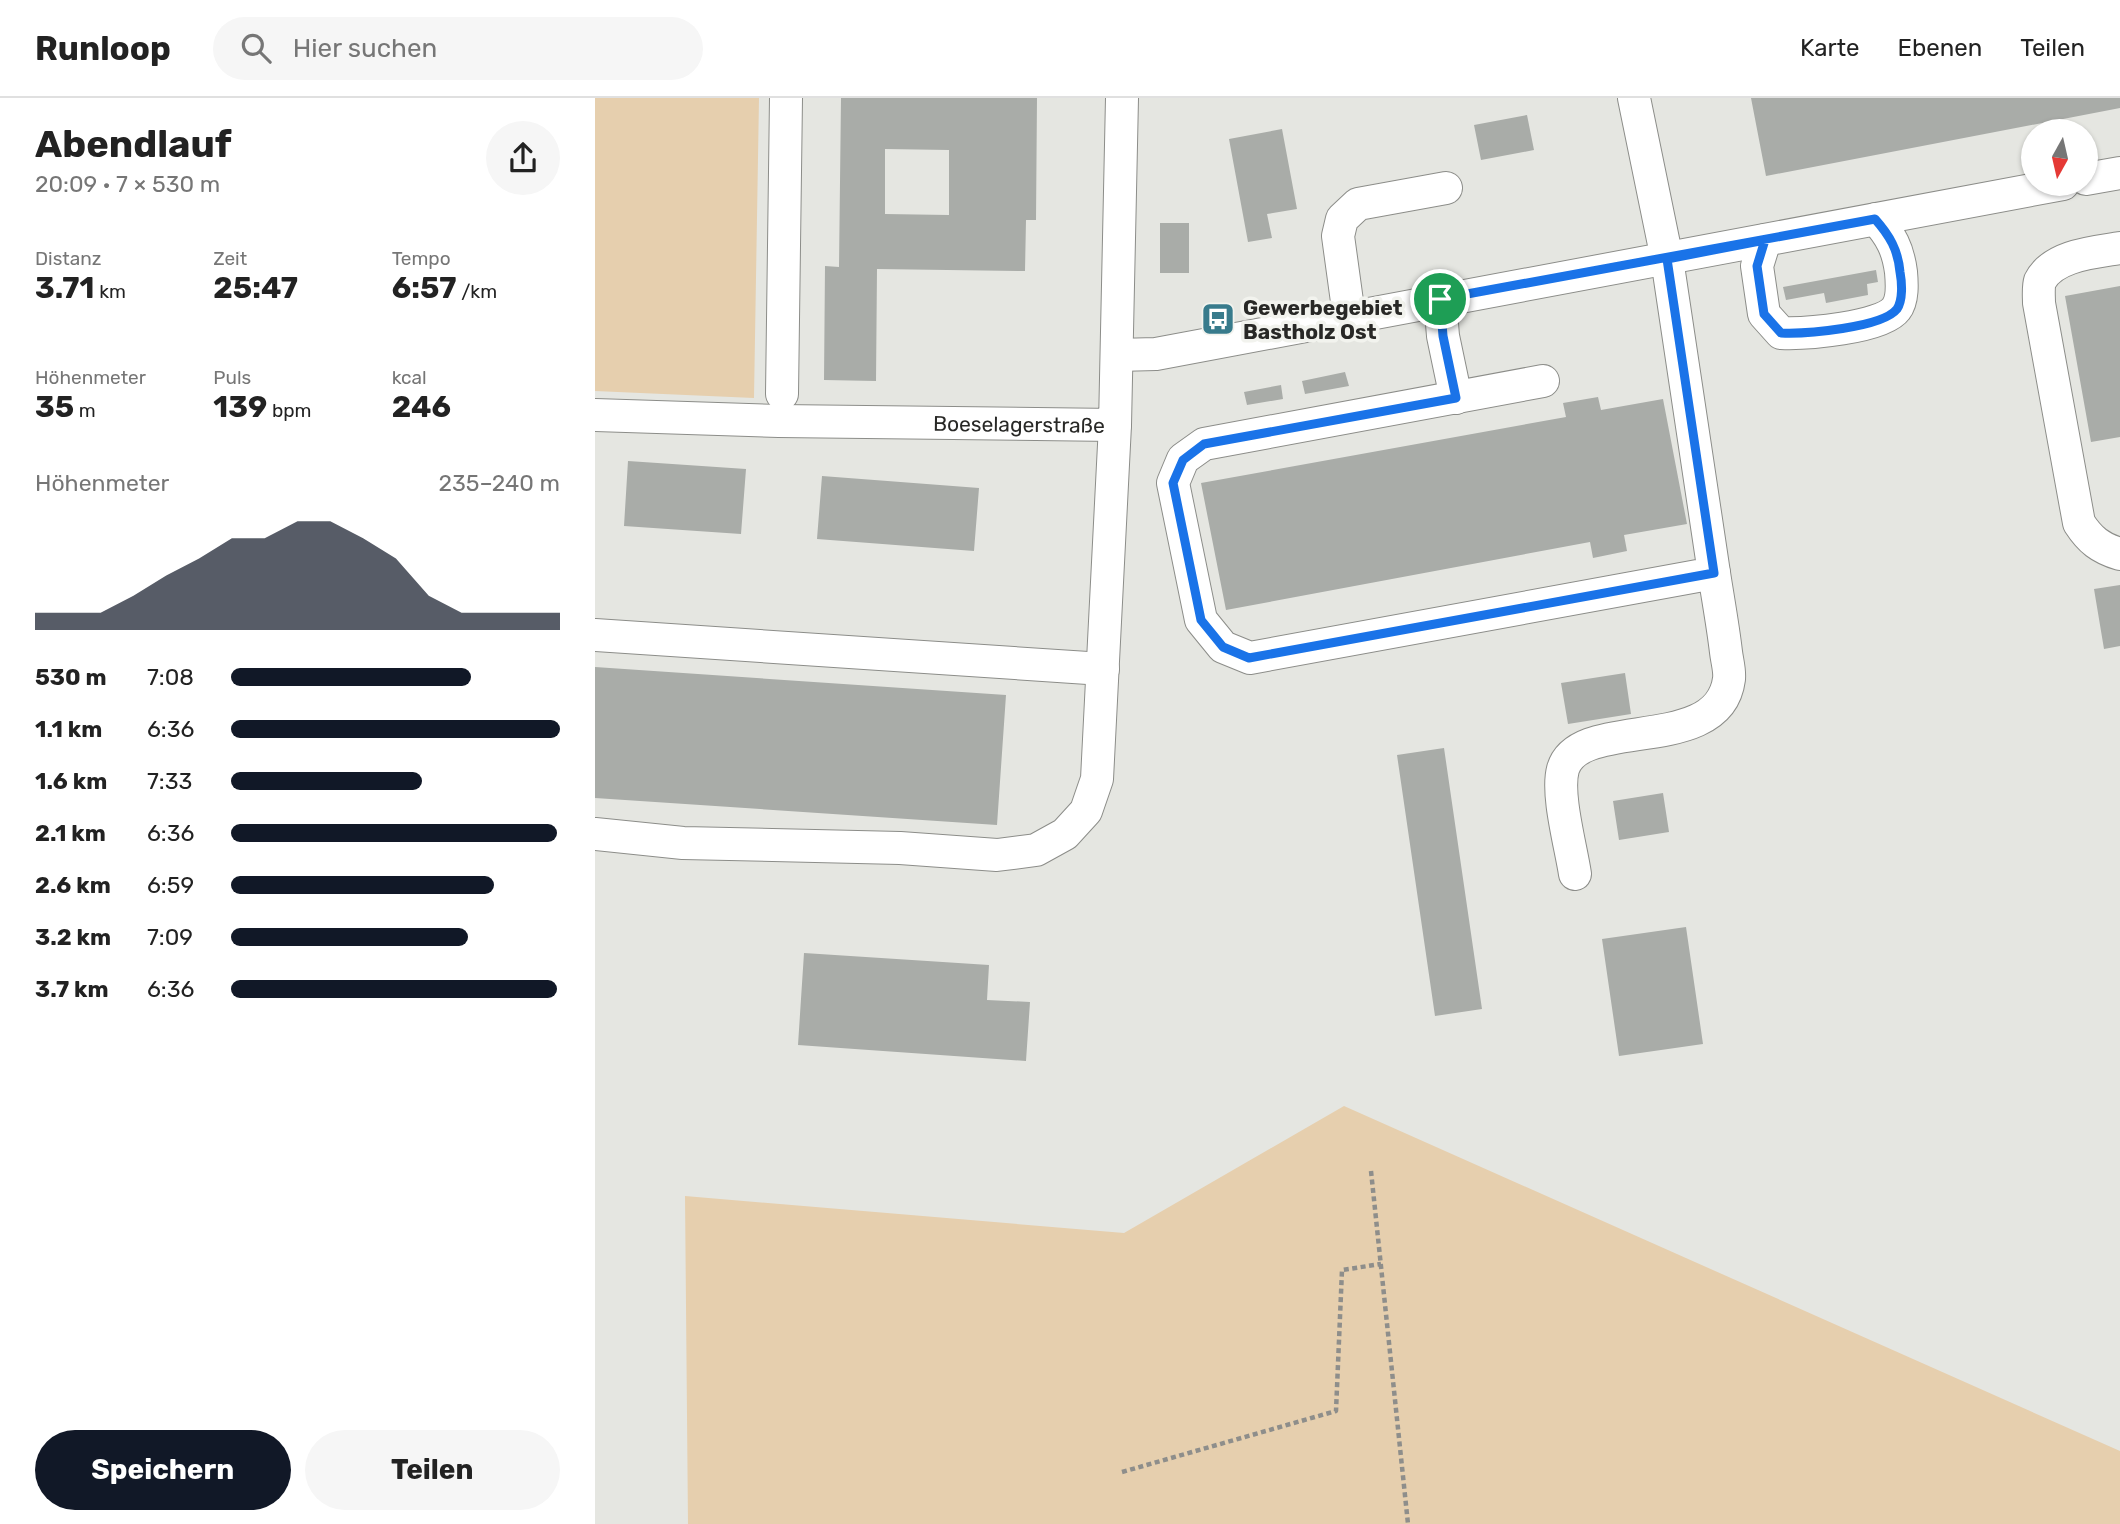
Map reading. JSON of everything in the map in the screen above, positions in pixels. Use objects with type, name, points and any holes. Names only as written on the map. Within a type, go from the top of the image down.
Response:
[{"type":"street","points":[[782,394],[786,98]]},
{"type":"street","name":"Boeselagerstraße","points":[[595,415],[779,421],[1115,425],[1122,98]]},
{"type":"street","points":[[1575,874],[1561,786],[1564,766],[1574,751],[1595,743],[1685,725],[1710,714],[1724,698],[1729,677],[1667,259],[1634,98]]},
{"type":"street","points":[[2098,177],[2120,173]]},
{"type":"street","points":[[1349,317],[1338,236],[1342,219],[1358,204],[1446,188]]},
{"type":"street","points":[[1117,355],[1156,354],[2021,192]]},
{"type":"street","points":[[1765,240],[1757,266],[1764,314],[1781,333],[1811,334],[1886,318],[1898,308],[1902,286],[1899,261],[1891,236],[1875,219]]},
{"type":"street","points":[[2120,248],[2074,256],[2050,270],[2040,282],[2039,303],[2079,523],[2088,538],[2103,549],[2120,554]]},
{"type":"street","points":[[1440,299],[1443,336],[1456,398]]},
{"type":"street","points":[[1543,381],[1204,444],[1183,460],[1173,483],[1201,620],[1223,647],[1249,658],[1714,573]]},
{"type":"street","points":[[595,834],[683,843],[900,848],[997,855],[1036,850],[1065,834],[1086,811],[1097,779],[1115,425]]},
{"type":"street","points":[[595,635],[1103,669]]},
{"type":"path","points":[[1371,1171],[1408,1524]]},
{"type":"path","points":[[1122,1472],[1336,1411],[1342,1270],[1381,1264]]},
{"type":"shaded area","points":[[595,98],[759,98],[754,398],[595,391]]},
{"type":"shaded area","points":[[1344,1106],[2120,1451],[2120,1524],[688,1524],[685,1196],[1124,1233]]},
{"type":"building","points":[[841,98],[1037,98],[1036,220],[1026,220],[1025,271],[877,269],[876,381],[824,380],[825,266],[839,267]],"holes":[[[885,149],[949,150],[949,215],[885,214]]]},
{"type":"building","points":[[1751,98],[2120,98],[2120,108],[2063,119],[2021,119],[2021,127],[1766,176]]},
{"type":"building","points":[[1527,115],[1534,150],[1481,160],[1474,125]]},
{"type":"building","points":[[1282,129],[1297,209],[1267,214],[1272,238],[1248,242],[1229,139]]},
{"type":"building","points":[[1160,223],[1189,223],[1189,273],[1160,273]]},
{"type":"building","points":[[1876,270],[1878,282],[1867,284],[1868,295],[1826,303],[1824,293],[1786,300],[1783,287]]},
{"type":"building","points":[[2120,286],[2120,437],[2091,442],[2065,296]]},
{"type":"building","points":[[1345,372],[1349,386],[1305,394],[1302,381]]},
{"type":"building","points":[[1281,385],[1283,399],[1247,405],[1244,392]]},
{"type":"building","points":[[1598,397],[1601,410],[1663,399],[1687,524],[1624,535],[1627,551],[1593,558],[1590,542],[1226,610],[1201,483],[1566,417],[1563,403]]},
{"type":"building","points":[[628,461],[746,469],[741,534],[624,526]]},
{"type":"building","points":[[822,476],[979,488],[974,551],[817,539]]},
{"type":"building","points":[[2120,585],[2120,646],[2104,649],[2094,589]]},
{"type":"building","points":[[595,667],[1006,695],[997,825],[595,798]]},
{"type":"building","points":[[1625,673],[1631,714],[1568,724],[1561,683]]},
{"type":"building","points":[[1444,748],[1482,1009],[1435,1016],[1397,755]]},
{"type":"building","points":[[1663,793],[1669,832],[1619,840],[1613,801]]},
{"type":"building","points":[[1686,927],[1703,1044],[1619,1056],[1602,939]]},
{"type":"building","points":[[804,953],[989,965],[987,1000],[1030,1002],[1026,1061],[798,1045]]},
{"type":"place","name":"Gewerbegebiet Bastholz Ost","points":[[1218,319]]},
{"type":"route","points":[[1875,219],[1891,236],[1899,261],[1902,286],[1898,308],[1886,318],[1811,334],[1781,333],[1764,314],[1757,266],[1765,240],[1667,259],[1714,573],[1249,658],[1223,647],[1201,620],[1173,483],[1183,460],[1204,444],[1456,398],[1443,336],[1440,299],[1875,219]]}]
